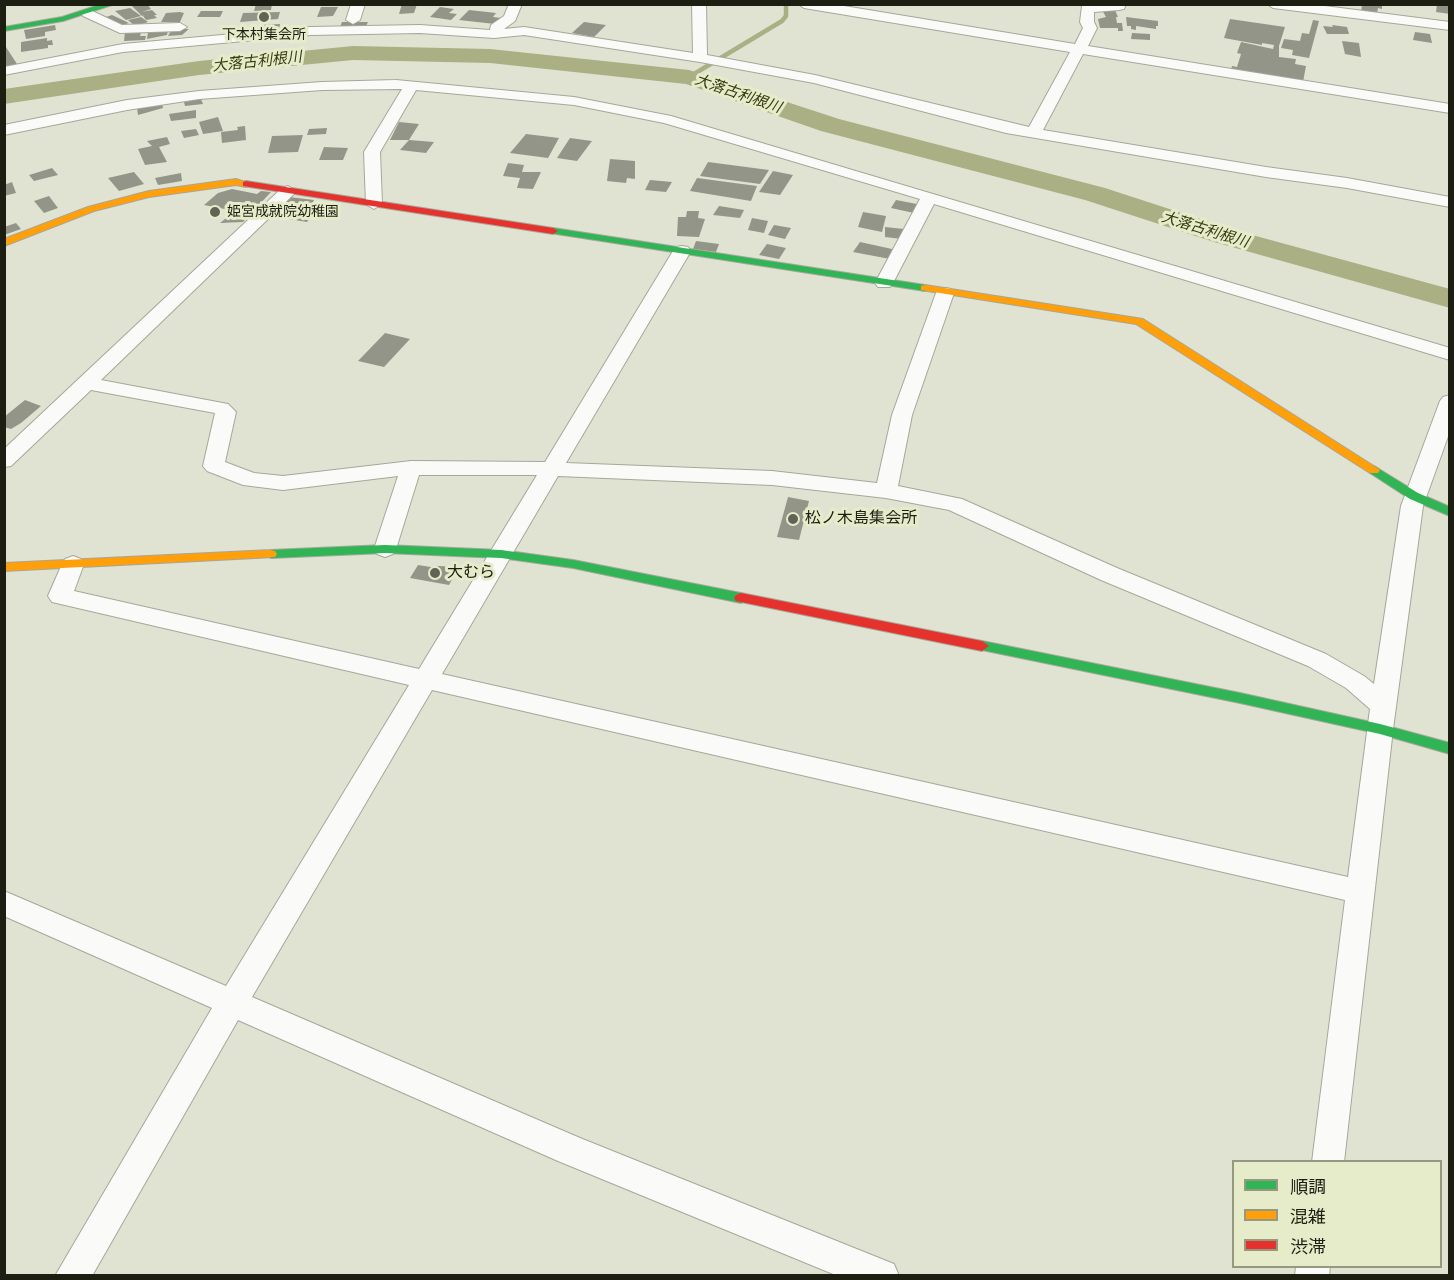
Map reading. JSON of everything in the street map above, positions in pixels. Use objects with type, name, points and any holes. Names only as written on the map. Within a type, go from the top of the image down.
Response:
[{"type":"street","points":[[4,29],[88,12],[112,4]]},
{"type":"street","points":[[352,20],[358,4]]},
{"type":"street","points":[[496,28],[513,15],[516,4]]},
{"type":"street","points":[[699,4],[700,58]]},
{"type":"street","points":[[804,4],[1449,109]]},
{"type":"street","points":[[1034,133],[1090,28],[1087,22],[1087,9],[1119,4]]},
{"type":"street","points":[[1274,4],[1449,26]]},
{"type":"street","points":[[88,12],[120,29],[312,26],[494,34],[524,31]]},
{"type":"street","points":[[4,71],[123,48],[352,20],[427,20],[524,31],[700,58],[815,79],[971,120],[1034,133],[1266,172],[1347,183],[1449,202]]},
{"type":"street","points":[[120,29],[123,48]]},
{"type":"street","points":[[374,204],[372,152],[412,85]]},
{"type":"street","points":[[4,130],[128,105],[199,95],[322,86],[412,85],[506,92],[573,101],[666,119],[734,138],[1449,354]]},
{"type":"street","points":[[4,243],[91,209],[149,194],[236,182],[1139,321],[1414,496],[1449,512]]},
{"type":"street","points":[[4,461],[288,191]]},
{"type":"street","points":[[884,283],[929,197]]},
{"type":"street","points":[[72,1275],[682,251]]},
{"type":"street","points":[[886,491],[902,415],[945,292]]},
{"type":"street","points":[[87,382],[221,408],[226,412],[214,466],[251,480],[283,483],[411,468],[493,467],[772,478],[886,491],[954,504],[1109,574],[1317,660],[1354,682],[1382,718]]},
{"type":"street","points":[[1328,1160],[1382,718],[1414,496],[1445,426],[1449,400]]},
{"type":"street","points":[[385,549],[411,468]]},
{"type":"street","points":[[4,567],[385,549],[501,554],[585,566],[1229,696],[1382,718],[1449,748]]},
{"type":"street","points":[[73,564],[60,596],[1361,892]]},
{"type":"street","points":[[4,903],[570,1150],[882,1275]]},
{"type":"building","points":[[147,4],[151,9],[142,12],[152,10],[157,18],[146,20],[143,16],[145,15],[142,16],[132,6]]},
{"type":"building","points":[[256,4],[272,4],[271,10],[254,11]]},
{"type":"building","points":[[402,4],[417,4],[414,13],[399,14]]},
{"type":"building","points":[[1362,4],[1378,4],[1382,6],[1382,9],[1378,8],[1377,13],[1361,14]]},
{"type":"building","points":[[1437,4],[1450,5],[1450,14],[1436,12]]},
{"type":"building","points":[[321,7],[338,7],[333,16],[317,17]]},
{"type":"building","points":[[440,7],[454,9],[449,13],[457,14],[451,20],[430,17]]},
{"type":"building","points":[[130,8],[141,16],[126,20],[115,11]]},
{"type":"building","points":[[469,10],[496,13],[493,17],[501,18],[495,24],[459,20]]},
{"type":"building","points":[[1102,10],[1115,10],[1118,17],[1116,17],[1117,23],[1122,23],[1123,31],[1118,31],[1118,28],[1100,28],[1098,19],[1106,17]]},
{"type":"building","points":[[201,11],[223,11],[220,17],[197,17]]},
{"type":"building","points":[[280,12],[278,19],[240,22],[243,13]]},
{"type":"building","points":[[166,13],[184,13],[180,22],[161,22]]},
{"type":"building","points":[[112,15],[129,23],[120,26],[103,18]]},
{"type":"building","points":[[141,17],[148,22],[135,26],[128,20]]},
{"type":"building","points":[[1126,17],[1158,21],[1158,26],[1156,29],[1136,26],[1136,30],[1131,29],[1131,26],[1127,26]]},
{"type":"building","points":[[1230,19],[1285,27],[1279,46],[1279,57],[1296,59],[1295,64],[1306,66],[1303,82],[1231,70],[1232,66],[1237,67],[1241,54],[1237,53],[1241,42],[1273,49],[1274,45],[1224,38]]},
{"type":"building","points":[[1313,20],[1319,21],[1309,58],[1292,55],[1293,50],[1281,48],[1284,39],[1300,41],[1302,33],[1309,34]]},
{"type":"building","points":[[342,22],[368,22],[366,26],[340,27]]},
{"type":"building","points":[[584,22],[606,25],[594,37],[572,33]]},
{"type":"building","points":[[280,24],[279,29],[259,30],[261,25]]},
{"type":"building","points":[[55,25],[56,30],[45,32],[45,36],[26,39],[24,30]]},
{"type":"building","points":[[1332,25],[1347,27],[1349,34],[1327,34],[1323,26],[1333,27]]},
{"type":"building","points":[[172,29],[189,29],[182,35],[168,36]]},
{"type":"building","points":[[145,30],[146,32],[141,33],[140,36],[146,36],[145,40],[124,41],[125,32]]},
{"type":"building","points":[[168,30],[167,35],[147,39],[148,32]]},
{"type":"building","points":[[1415,32],[1430,34],[1432,43],[1413,40]]},
{"type":"building","points":[[1132,33],[1150,34],[1150,40],[1131,39]]},
{"type":"building","points":[[47,38],[47,41],[52,40],[53,45],[48,45],[48,48],[21,52],[21,42]]},
{"type":"building","points":[[1342,41],[1359,43],[1361,57],[1345,54]]},
{"type":"building","points":[[4,44],[17,64],[4,67]]},
{"type":"building","points":[[201,99],[203,104],[185,106],[184,102]]},
{"type":"building","points":[[162,103],[163,108],[138,115],[137,108]]},
{"type":"building","points":[[196,110],[196,118],[171,121],[169,114]]},
{"type":"building","points":[[218,117],[223,131],[203,134],[199,122]]},
{"type":"building","points":[[399,122],[419,124],[409,140],[390,140]]},
{"type":"building","points":[[245,126],[246,140],[222,143],[221,132],[238,130],[237,127]]},
{"type":"building","points":[[327,128],[326,134],[307,135],[309,129]]},
{"type":"building","points":[[196,129],[199,135],[184,138],[181,131]]},
{"type":"building","points":[[526,134],[559,138],[548,158],[510,153]]},
{"type":"building","points":[[303,135],[298,152],[268,153],[272,136]]},
{"type":"building","points":[[167,137],[170,144],[159,147],[167,162],[145,165],[138,149],[152,146],[147,141]]},
{"type":"building","points":[[570,138],[592,141],[577,161],[557,158]]},
{"type":"building","points":[[409,140],[434,142],[426,153],[400,150]]},
{"type":"building","points":[[324,147],[348,148],[343,160],[319,160]]},
{"type":"building","points":[[610,159],[635,161],[635,179],[627,178],[626,183],[607,181]]},
{"type":"building","points":[[708,162],[769,170],[760,184],[700,176]]},
{"type":"building","points":[[508,163],[524,165],[522,172],[541,172],[533,189],[517,188],[520,178],[503,176]]},
{"type":"building","points":[[52,168],[58,175],[34,181],[29,175]]},
{"type":"building","points":[[773,171],[793,175],[780,195],[759,192]]},
{"type":"building","points":[[134,172],[144,184],[119,191],[108,178]]},
{"type":"building","points":[[181,173],[182,181],[158,185],[155,178]]},
{"type":"building","points":[[697,178],[757,186],[751,201],[690,191]]},
{"type":"building","points":[[650,180],[672,182],[666,192],[645,190]]},
{"type":"building","points":[[12,182],[16,193],[4,196],[4,185]]},
{"type":"building","points":[[232,189],[257,194],[261,191],[271,192],[243,222],[220,223],[235,211],[204,205],[218,193]]},
{"type":"building","points":[[49,196],[58,208],[44,213],[34,201]]},
{"type":"building","points":[[289,197],[314,200],[311,206],[306,206],[300,213],[313,213],[307,222],[271,216]]},
{"type":"building","points":[[896,200],[917,204],[914,213],[891,208]]},
{"type":"building","points":[[719,206],[744,210],[740,218],[713,215]]},
{"type":"building","points":[[687,211],[699,211],[698,218],[705,219],[699,237],[677,236],[678,217],[686,217]]},
{"type":"building","points":[[863,212],[886,216],[882,232],[858,227]]},
{"type":"building","points":[[752,218],[768,221],[764,233],[748,230]]},
{"type":"building","points":[[16,223],[21,229],[4,235],[4,227]]},
{"type":"building","points":[[774,225],[791,228],[785,239],[768,235]]},
{"type":"building","points":[[885,227],[904,229],[902,239],[885,237]]},
{"type":"building","points":[[696,241],[719,244],[716,252],[693,249]]},
{"type":"building","points":[[860,242],[892,249],[890,259],[853,252]]},
{"type":"building","points":[[767,244],[786,248],[779,259],[759,255]]},
{"type":"building","points":[[385,333],[410,339],[384,367],[358,361]]},
{"type":"building","points":[[25,400],[41,406],[11,429],[4,427],[4,417]]},
{"type":"building","name":"松ノ木島集会所","points":[[788,497],[809,501],[799,540],[777,537]]},
{"type":"building","name":"大むら","points":[[418,565],[437,568],[438,566],[459,567],[449,585],[410,578]]},
{"type":"waterway","points":[[689,77],[782,21],[786,16],[786,4]]},
{"type":"waterway","name":"大落古利根川","points":[[4,97],[199,68],[353,53],[490,56],[689,77],[830,125],[1095,194],[1224,236],[1450,299]]},
{"type":"traffic: fast","points":[[4,29],[63,19],[112,4]]},
{"type":"traffic: fast","points":[[553,231],[925,288]]},
{"type":"traffic: fast","points":[[1374,470],[1414,496],[1450,512]]},
{"type":"traffic: fast","points":[[271,554],[385,549],[501,554],[573,564],[741,598]]},
{"type":"traffic: fast","points":[[982,646],[1240,698],[1380,729],[1450,749]]},
{"type":"traffic: slow","points":[[4,243],[91,209],[149,194],[236,182],[246,184]]},
{"type":"traffic: slow","points":[[925,288],[1139,321],[1374,470]]},
{"type":"traffic: slow","points":[[4,567],[271,554]]},
{"type":"traffic: jam","points":[[246,184],[553,231]]},
{"type":"traffic: jam","points":[[741,598],[982,646]]},
{"type":"place","name":"下本村集会所","points":[[264,17]]},
{"type":"place","name":"姫宮成就院幼稚園","points":[[215,212]]},
{"type":"place","name":"松ノ木島集会所","points":[[793,519]]},
{"type":"place","name":"大むら","points":[[435,573]]}]
